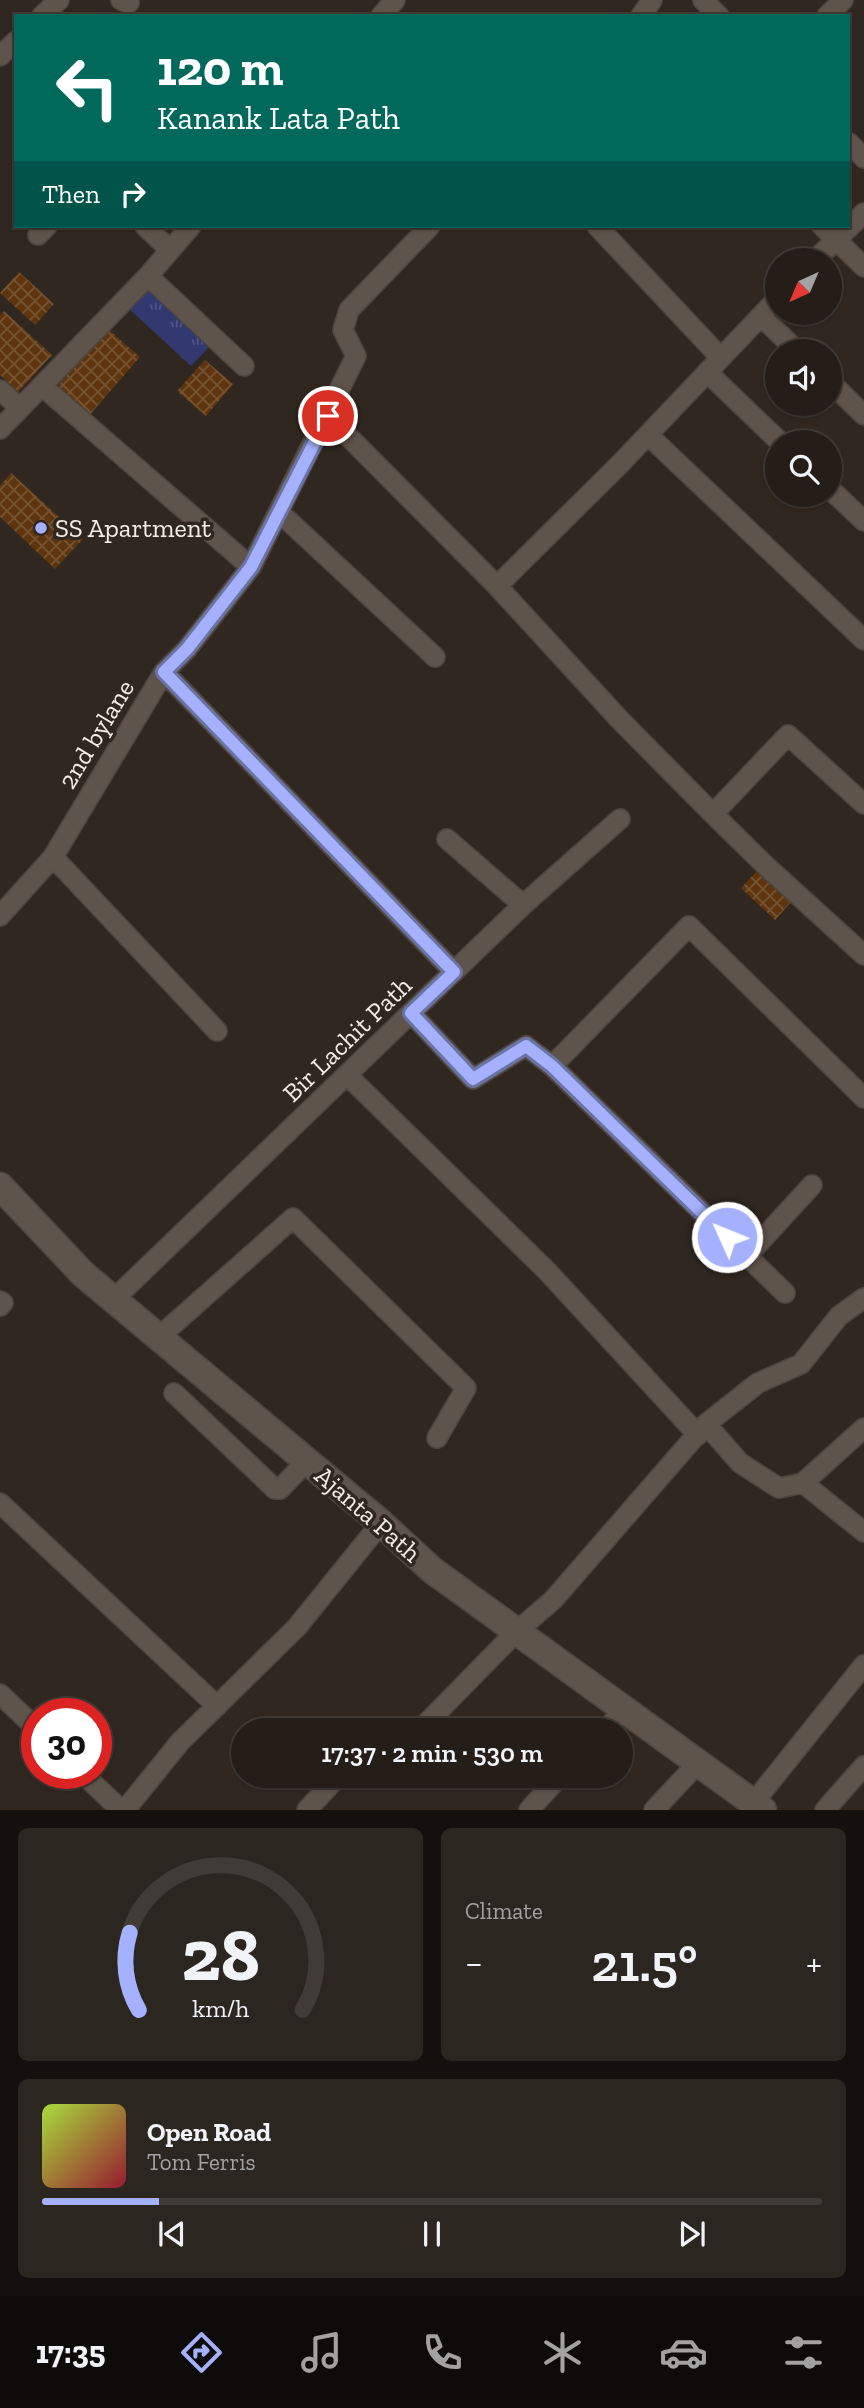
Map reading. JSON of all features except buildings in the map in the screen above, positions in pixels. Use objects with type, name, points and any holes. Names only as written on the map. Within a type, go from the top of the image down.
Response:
[{"type":"street","points":[[44,14],[59,0]]},
{"type":"street","points":[[383,14],[395,0]]},
{"type":"street","points":[[703,0],[717,14]]},
{"type":"street","points":[[829,14],[843,0]]},
{"type":"street","points":[[0,56],[14,43]]},
{"type":"street","points":[[850,144],[864,158]]},
{"type":"street","points":[[147,228],[170,250]]},
{"type":"street","points":[[0,429],[148,276],[189,228]]},
{"type":"street","name":"2nd bylane","points":[[0,916],[53,858],[164,672],[187,649],[251,567],[356,356],[343,330],[349,310],[428,228]]},
{"type":"street","points":[[599,228],[770,430]]},
{"type":"street","points":[[821,248],[829,232],[864,267]]},
{"type":"street","points":[[148,276],[244,366]]},
{"type":"street","points":[[498,586],[648,435],[765,312]]},
{"type":"street","points":[[761,316],[785,339]]},
{"type":"street","points":[[42,386],[251,567]]},
{"type":"street","points":[[0,390],[20,408]]},
{"type":"street","points":[[842,394],[864,415]]},
{"type":"street","points":[[328,416],[498,586],[620,720],[713,814],[864,955]]},
{"type":"street","points":[[648,435],[864,640]]},
{"type":"street","points":[[842,501],[864,522]]},
{"type":"street","points":[[279,512],[435,657]]},
{"type":"street","points":[[164,672],[454,972]]},
{"type":"street","points":[[713,814],[788,735],[864,804]]},
{"type":"street","name":"Bir Lachit Path","points":[[114,1299],[523,905],[620,819]]},
{"type":"street","points":[[447,839],[523,905]]},
{"type":"street","points":[[53,858],[217,1031]]},
{"type":"street","points":[[552,1066],[689,926],[864,1098]]},
{"type":"street","points":[[411,1013],[473,1079],[526,1046],[552,1066],[785,1293]]},
{"type":"street","points":[[347,1075],[547,1271],[702,1429],[740,1463],[779,1488],[803,1483],[864,1429]]},
{"type":"street","points":[[747,1256],[812,1185]]},
{"type":"street","name":"Ajanta Path","points":[[3,1195],[83,1274],[381,1523],[432,1570],[758,1806]]},
{"type":"street","points":[[159,1337],[293,1218],[466,1388],[437,1438]]},
{"type":"street","points":[[432,1718],[517,1631],[552,1600],[702,1429],[758,1383],[801,1364],[839,1316],[864,1298]]},
{"type":"street","points":[[174,1393],[275,1489],[280,1489],[307,1461]]},
{"type":"street","points":[[803,1483],[864,1532]]},
{"type":"street","points":[[0,1503],[217,1706]]},
{"type":"street","points":[[100,1789],[123,1810],[180,1742],[297,1627],[381,1523]]},
{"type":"street","points":[[758,1806],[864,1665]]},
{"type":"street","points":[[0,1694],[21,1714]]},
{"type":"street","points":[[616,1718],[624,1710]]},
{"type":"street","points":[[654,1810],[699,1762]]},
{"type":"street","points":[[825,1810],[864,1766]]},
{"type":"street","points":[[307,1810],[327,1788]]},
{"type":"street","points":[[528,1810],[549,1788]]},
{"type":"green space","points":[[148,282],[213,343],[191,366],[126,306]]},
{"type":"place","name":"SS Apartment","points":[[41,528]]},
{"type":"route","points":[[328,416],[251,567],[187,649],[164,672],[454,972],[411,1013],[473,1079],[526,1046],[552,1066],[727,1237]]}]
